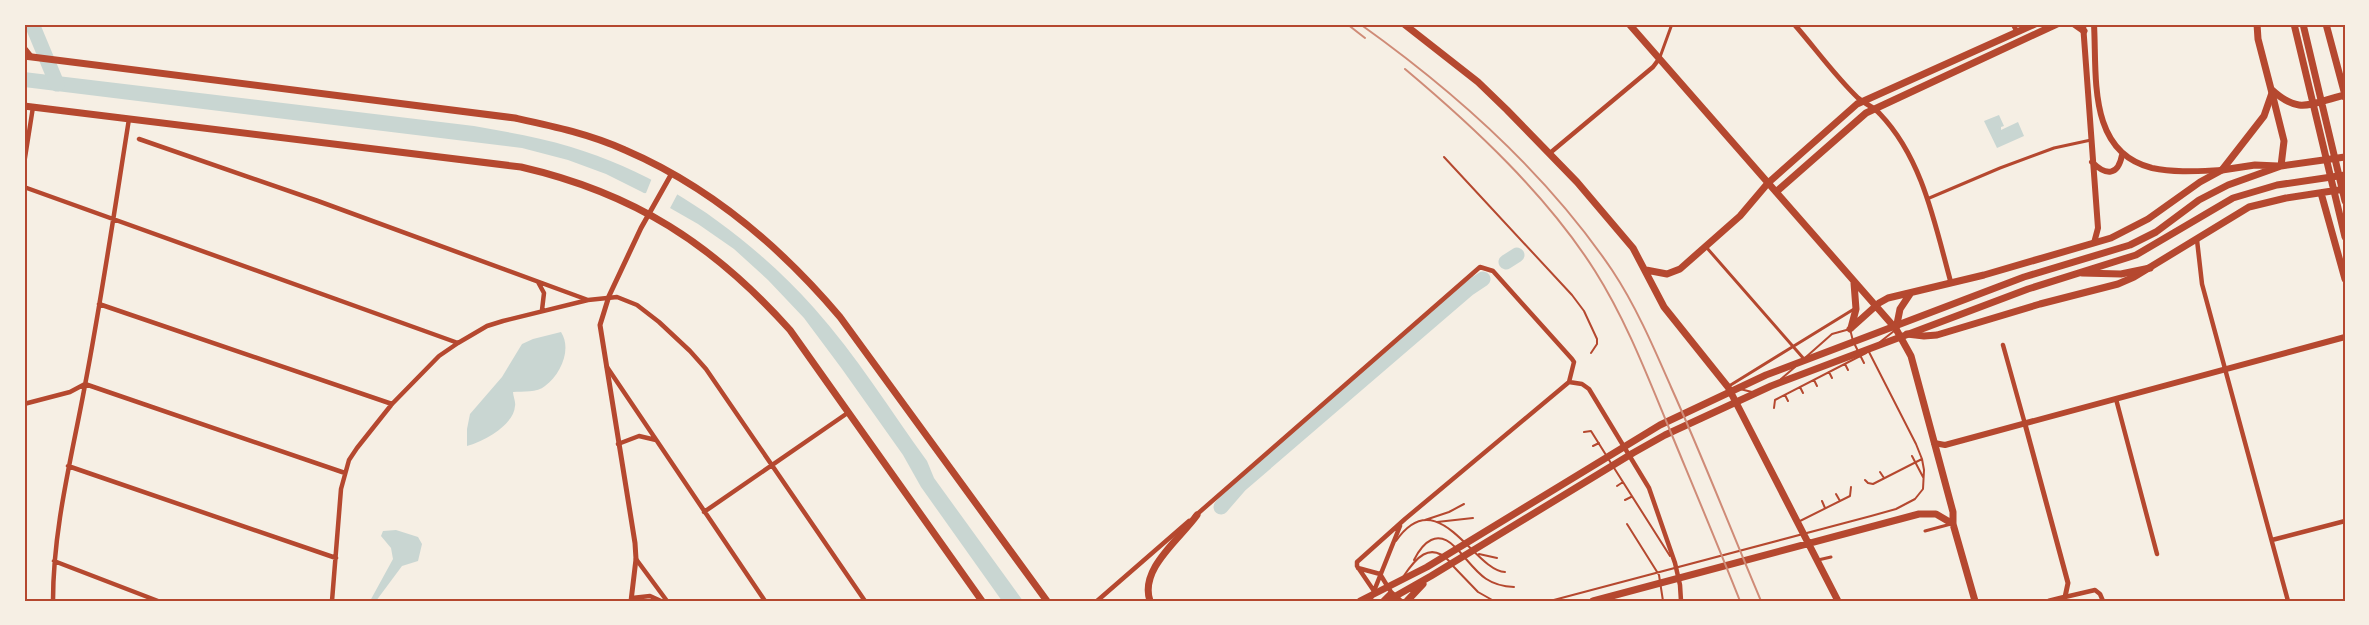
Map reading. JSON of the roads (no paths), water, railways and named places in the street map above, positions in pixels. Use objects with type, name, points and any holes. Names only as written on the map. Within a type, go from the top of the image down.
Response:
[{"type":"main road","points":[[1404,24],[1478,82],[1550,153],[1626,239],[1646,270],[1664,308],[1728,387],[1838,601]]},
{"type":"main road","points":[[1629,24],[1896,329],[1911,356],[1953,512],[1953,524],[1975,601]]},
{"type":"main road","points":[[1646,270],[1673,273],[1740,216],[1768,183],[1857,104],[2035,24]]},
{"type":"main road","points":[[1776,192],[1862,115],[2057,24]]},
{"type":"main road","points":[[2074,24],[2084,28],[2098,228],[2094,243]]},
{"type":"main road","points":[[2094,24],[2101,118],[2110,138],[2122,154],[2136,163],[2162,170],[2222,170],[2255,165],[2281,166],[2345,157]]},
{"type":"main road","points":[[2257,24],[2258,39],[2284,141],[2281,166]]},
{"type":"main road","points":[[2294,24],[2345,237]]},
{"type":"main road","points":[[2303,24],[2345,201]]},
{"type":"main road","points":[[2272,91],[2283,100],[2296,106],[2345,96],[2326,24]]},
{"type":"main road","points":[[28,57],[515,118],[603,141],[672,173],[742,218],[793,263],[817,290],[840,317],[1047,601]]},
{"type":"main road","points":[[1850,329],[1875,306],[1888,298],[1910,294],[2094,243],[2138,225],[2200,182],[2222,170],[2264,116],[2272,91]]},
{"type":"main road","points":[[24,106],[521,167],[584,184],[650,213],[717,260],[757,295],[800,342],[982,601]]},
{"type":"main road","points":[[2092,162],[2102,171],[2112,171],[2118,167],[2122,154]]},
{"type":"main road","points":[[1360,601],[1427,567],[1629,443],[1712,400],[1787,367],[2024,277],[2137,242],[2156,232],[2209,194],[2281,166]]},
{"type":"main road","points":[[1387,601],[1634,453],[1771,386],[2076,273],[2149,249],[2220,204],[2240,195],[2277,185],[2345,175]]},
{"type":"main road","points":[[1896,329],[1917,336],[1943,334],[2040,304],[2118,284],[2150,268],[2235,214],[2250,207],[2345,189]]},
{"type":"main road","points":[[2321,193],[2345,279]]},
{"type":"main road","points":[[2328,216],[2336,208],[2345,206]]},
{"type":"main road","points":[[2076,273],[2113,274],[2150,268]]},
{"type":"main road","points":[[1850,329],[1856,309],[1854,283]]},
{"type":"main road","points":[[1896,329],[1900,309],[1910,294]]},
{"type":"main road","points":[[1934,443],[1945,445],[2345,337]]},
{"type":"main road","points":[[1593,601],[1928,513],[1939,515],[1953,524]]},
{"type":"main road","points":[[1150,601],[1148,586],[1152,570],[1197,515]]},
{"type":"main road","points":[[1407,601],[1431,576]]},
{"type":"street","points":[[1550,153],[1653,67],[1659,59],[1672,24]]},
{"type":"street","points":[[1794,24],[1863,102],[1880,113],[1903,146],[1916,168],[1927,199],[1951,283]]},
{"type":"street","points":[[2013,24],[2017,32]]},
{"type":"street","points":[[24,47],[28,57]]},
{"type":"street","points":[[24,164],[33,107]]},
{"type":"street","points":[[53,601],[54,561],[68,466],[85,384],[129,119]]},
{"type":"street","points":[[139,139],[318,201],[588,300]]},
{"type":"street","points":[[1927,199],[2043,152],[2091,140]]},
{"type":"street","points":[[662,601],[650,596],[632,599],[636,559],[600,325],[609,296],[672,173]]},
{"type":"street","points":[[24,187],[458,342]]},
{"type":"street","points":[[2197,240],[2202,284],[2288,601]]},
{"type":"street","points":[[1706,247],[1804,359]]},
{"type":"street","points":[[1096,601],[1480,267],[1493,271],[1572,358],[1574,362],[1569,382],[1357,562],[1358,568],[1374,591]]},
{"type":"street","points":[[536,280],[543,289],[545,299],[542,310]]},
{"type":"street","points":[[332,601],[341,489],[345,473],[349,460],[357,448],[392,404],[439,356],[458,342],[487,326],[542,310],[609,296],[625,299],[637,305],[690,351],[720,387],[865,601]]},
{"type":"street","points":[[99,304],[392,404]]},
{"type":"street","points":[[1728,387],[1856,309]]},
{"type":"street","points":[[2003,345],[2068,583],[2065,597]]},
{"type":"street","points":[[606,365],[765,601]]},
{"type":"street","points":[[1569,382],[1582,384],[1589,389],[1644,479],[1675,563],[1681,601]]},
{"type":"street","points":[[24,404],[70,392],[85,384],[345,473]]},
{"type":"street","points":[[2116,399],[2157,554]]},
{"type":"street","points":[[704,512],[849,412]]},
{"type":"street","points":[[618,444],[639,436],[656,440]]},
{"type":"street","points":[[68,466],[336,558]]},
{"type":"street","points":[[1370,601],[1396,532],[1405,519]]},
{"type":"street","points":[[2272,540],[2345,520]]},
{"type":"street","points":[[1925,531],[1953,524]]},
{"type":"street","points":[[1818,560],[1831,557]]},
{"type":"street","points":[[636,559],[667,601]]},
{"type":"street","points":[[54,561],[158,601]]},
{"type":"street","points":[[1358,568],[1380,574],[1391,592],[1401,601]]},
{"type":"street","points":[[2049,601],[2093,590],[2098,591],[2103,601]]},
{"type":"street","points":[[1382,601],[1391,592]]},
{"type":"lane","points":[[1444,157],[1580,305],[1598,339],[1591,353]]},
{"type":"lane","points":[[1728,387],[1752,392],[1768,388],[1829,337],[1850,329],[1864,363]]},
{"type":"lane","points":[[1774,408],[1775,400],[1869,352],[1896,329]]},
{"type":"lane","points":[[1550,601],[1871,516],[1896,509],[1913,501],[1921,492],[1924,480],[1922,459],[1869,352]]},
{"type":"lane","points":[[1845,364],[1848,370]]},
{"type":"lane","points":[[1829,372],[1832,378]]},
{"type":"lane","points":[[1814,380],[1817,386]]},
{"type":"lane","points":[[1800,387],[1803,393]]},
{"type":"lane","points":[[1785,395],[1788,401]]},
{"type":"lane","points":[[1584,432],[1591,431],[1599,442],[1631,497],[1675,563]]},
{"type":"lane","points":[[1593,446],[1599,442]]},
{"type":"lane","points":[[1912,456],[1924,480]]},
{"type":"lane","points":[[1865,480],[1873,484],[1922,459]]},
{"type":"lane","points":[[1896,464],[1899,470]]},
{"type":"lane","points":[[1880,472],[1884,478]]},
{"type":"lane","points":[[1617,486],[1623,483]]},
{"type":"lane","points":[[1798,522],[1850,496],[1851,488]]},
{"type":"lane","points":[[1836,494],[1840,501]]},
{"type":"lane","points":[[1625,501],[1631,497]]},
{"type":"lane","points":[[1822,501],[1825,508]]},
{"type":"lane","points":[[1390,550],[1403,532],[1420,522],[1464,504]]},
{"type":"lane","points":[[1420,522],[1459,521],[1473,518]]},
{"type":"lane","points":[[1435,522],[1456,533],[1491,568],[1505,572]]},
{"type":"lane","points":[[1627,524],[1659,575],[1663,601]]},
{"type":"lane","points":[[1391,592],[1414,561],[1422,544],[1434,539],[1447,540],[1453,544],[1491,583],[1514,587]]},
{"type":"lane","points":[[1414,561],[1429,552],[1445,556],[1478,591],[1494,601]]},
{"type":"lane","points":[[1476,553],[1497,558]]},
{"type":"waterway","points":[[32,24],[57,84]]},
{"type":"waterway","points":[[1506,262],[1517,255]]},
{"type":"waterway","points":[[1221,507],[1240,485],[1468,289],[1483,279]]},
{"type":"railway","points":[[1347,24],[1365,38]]},
{"type":"railway","points":[[1360,24],[1430,77],[1497,136],[1558,200],[1612,270],[1637,313],[1658,357],[1761,601]]},
{"type":"railway","points":[[1405,69],[1457,114],[1508,163],[1555,216],[1595,271],[1617,309],[1635,348],[1740,601]]}]
